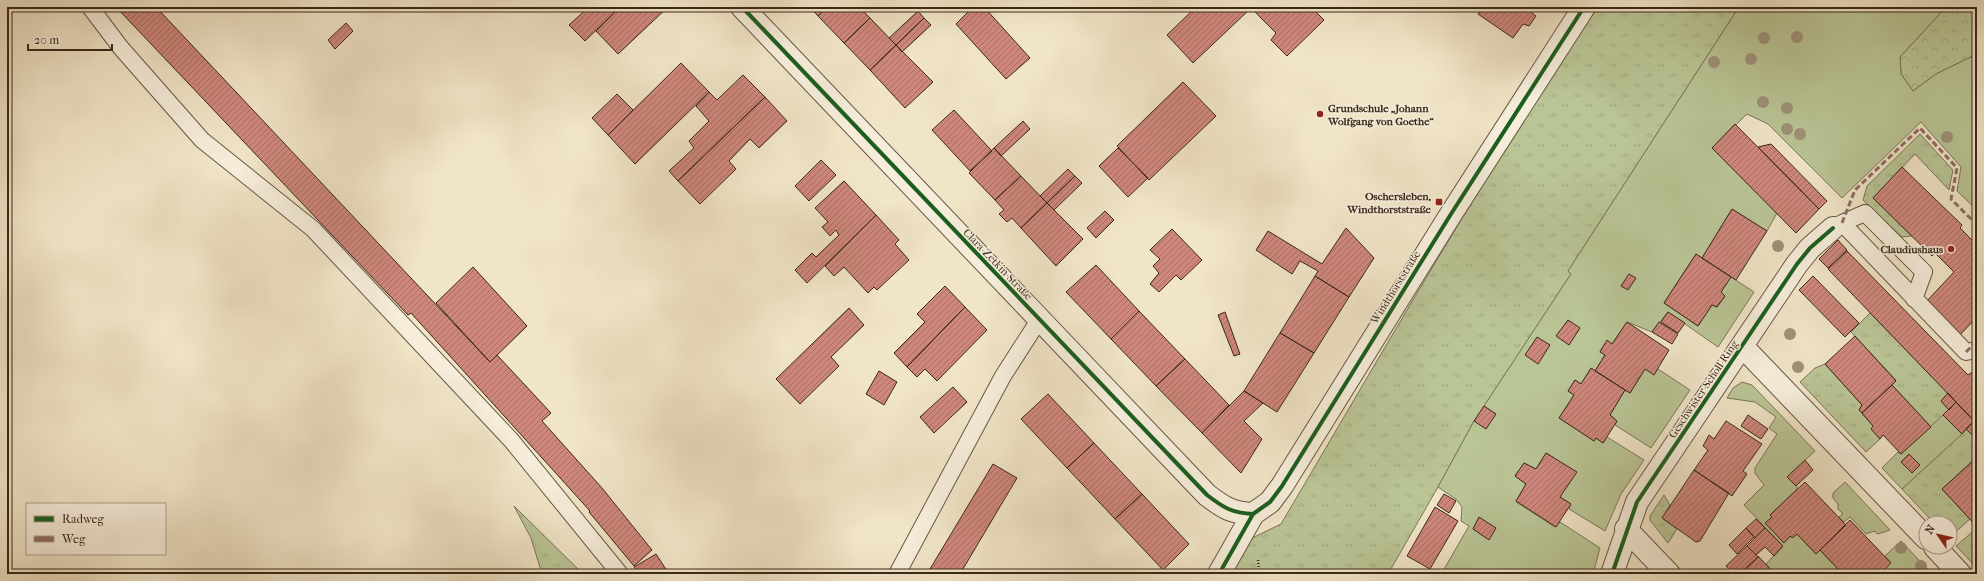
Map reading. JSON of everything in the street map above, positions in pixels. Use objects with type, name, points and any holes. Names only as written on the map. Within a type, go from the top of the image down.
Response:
[{"type":"street","name":"Clara-Zetkin-Straße","points":[[742,7],[1207,495],[1224,508],[1238,513],[1253,514]]},
{"type":"street","name":"Windthorststraße","points":[[1219,574],[1253,514],[1270,502],[1282,486],[1451,214],[1584,7]]},
{"type":"street","name":"Geschwister-Scholl-Ring","points":[[1612,574],[1626,529],[1637,502],[1797,264],[1810,248],[1838,226]]},
{"type":"street","name":"Geschwister-Scholl-Ring","points":[[1742,346],[1918,530]]},
{"type":"street","points":[[1626,529],[1669,574]]},
{"type":"street","points":[[1942,555],[1960,574]]},
{"type":"lane","points":[[90,7],[121,48],[202,140],[313,229],[511,440],[620,574]]},
{"type":"lane","points":[[1914,299],[1924,272],[1865,213],[1838,226],[1914,299],[1966,352],[1977,350]]},
{"type":"lane","points":[[897,574],[1003,376],[1039,320]]},
{"type":"green space","points":[[1598,7],[1739,7],[1568,271],[1571,274],[1473,423],[1388,574],[1229,574],[1248,540],[1281,524],[1435,262],[1515,133]]},
{"type":"green space","points":[[1739,7],[1946,7],[1900,57],[1901,74],[1913,91],[1936,74],[1977,54],[1977,210],[1957,191],[1961,167],[1921,122],[1842,198],[1768,124],[1747,114],[1712,148],[1777,213],[1767,231],[1732,209],[1702,258],[1696,254],[1664,303],[1698,326],[1712,305],[1717,307],[1725,296],[1721,292],[1731,277],[1754,292],[1718,347],[1668,312],[1652,332],[1627,322],[1612,344],[1607,341],[1600,351],[1605,355],[1595,371],[1591,369],[1581,384],[1575,380],[1568,391],[1574,395],[1559,418],[1594,441],[1596,438],[1603,443],[1607,437],[1644,460],[1621,494],[1605,531],[1569,509],[1571,504],[1560,497],[1576,472],[1546,453],[1536,469],[1524,463],[1515,476],[1526,484],[1516,502],[1555,527],[1560,522],[1600,548],[1593,574],[1447,574],[1443,571],[1469,526],[1461,521],[1462,507],[1457,500],[1438,487],[1474,421],[1495,414],[1484,406],[1571,274],[1568,271]],"holes":[[[1479,518],[1489,539],[1473,529]]]},
{"type":"green space","points":[[1946,7],[1977,7],[1977,54],[1936,74],[1913,91],[1901,74],[1900,57]]},
{"type":"green space","points":[[1920,134],[1953,170],[1949,190],[1915,154],[1873,198],[1912,236],[1902,237],[1863,200],[1867,186]]},
{"type":"green space","points":[[1870,313],[1948,393],[1941,401],[1949,410],[1931,427],[1892,385],[1896,380],[1851,332]]},
{"type":"green space","points":[[1825,364],[1862,405],[1859,410],[1873,426],[1880,439],[1866,452],[1800,382],[1815,368]]},
{"type":"green space","points":[[1645,369],[1654,374],[1658,369],[1690,390],[1651,448],[1615,425],[1617,421],[1610,415],[1625,390],[1630,393]]},
{"type":"green space","points":[[1742,382],[1752,385],[1815,451],[1787,477],[1798,488],[1770,515],[1772,517],[1766,523],[1784,543],[1790,536],[1792,538],[1797,534],[1816,554],[1820,550],[1837,568],[1836,574],[1775,574],[1766,564],[1783,546],[1744,505],[1764,485],[1755,473],[1755,468],[1777,434],[1769,428],[1776,417],[1755,402],[1727,398],[1733,388]]},
{"type":"green space","points":[[1943,415],[1962,434],[1902,489],[1882,468],[1898,452],[1901,454]]},
{"type":"green space","points":[[1966,429],[1977,440],[1977,466],[1972,461],[1942,489],[1970,519],[1958,530],[1958,515],[1926,515],[1902,489]]},
{"type":"green space","points":[[1845,482],[1890,530],[1878,534],[1874,531],[1866,534],[1850,517],[1844,522],[1839,517],[1843,514],[1838,509],[1838,504],[1833,498],[1833,493]]},
{"type":"green space","points":[[1664,495],[1670,505],[1662,518],[1677,529],[1668,543],[1650,520],[1650,516]]},
{"type":"green space","points":[[514,506],[583,574],[542,574],[531,538]]},
{"type":"green space","points":[[1977,528],[1977,568],[1958,548],[1958,544]]},
{"type":"green space","points":[[1901,541],[1930,572],[1928,574],[1880,574],[1891,563],[1885,556]]},
{"type":"building","points":[[116,7],[156,7],[490,362],[497,355],[551,413],[542,421],[602,488],[652,550],[634,566],[589,512],[590,511],[411,313],[408,315]]},
{"type":"building","points":[[589,7],[620,7],[585,41],[569,25]]},
{"type":"building","points":[[620,7],[668,7],[618,54],[596,31]]},
{"type":"building","points":[[810,7],[827,7],[818,16]]},
{"type":"building","points":[[827,7],[859,7],[870,18],[844,43],[818,16]]},
{"type":"building","points":[[973,7],[984,7],[1030,58],[1006,79],[956,24]]},
{"type":"building","points":[[1196,7],[1311,7],[1324,20],[1287,56],[1271,40],[1276,33],[1251,8],[1193,63],[1167,35]]},
{"type":"building","points":[[1483,7],[1536,7],[1532,13],[1536,16],[1529,26],[1523,24],[1513,38],[1478,14]]},
{"type":"building","points":[[918,11],[924,18],[896,45],[889,38]]},
{"type":"building","points":[[870,18],[896,45],[870,70],[844,43]]},
{"type":"building","points":[[924,18],[931,25],[902,52],[896,45]]},
{"type":"building","points":[[346,23],[353,31],[335,49],[328,40]]},
{"type":"building","points":[[896,45],[933,82],[905,108],[870,70]]},
{"type":"building","points":[[681,63],[709,92],[635,164],[608,135]]},
{"type":"building","points":[[743,75],[765,97],[678,181],[669,171],[694,148],[689,141],[709,121],[696,106],[709,92],[717,100]]},
{"type":"building","points":[[1183,82],[1216,116],[1149,180],[1117,146]]},
{"type":"building","points":[[617,94],[633,110],[608,135],[592,118]]},
{"type":"building","points":[[765,97],[787,121],[759,148],[750,139],[729,161],[736,169],[700,204],[678,181]]},
{"type":"building","points":[[954,110],[992,151],[970,171],[932,130]]},
{"type":"building","points":[[1023,121],[1030,129],[1001,156],[994,148]]},
{"type":"building","points":[[1735,124],[1819,209],[1796,233],[1712,148]]},
{"type":"building","points":[[1771,144],[1827,201],[1819,209],[1758,147]]},
{"type":"building","points":[[994,148],[1021,176],[995,200],[969,173]]},
{"type":"building","points":[[1118,148],[1148,178],[1128,197],[1099,166]]},
{"type":"building","points":[[821,160],[836,175],[809,201],[795,186]]},
{"type":"building","name":"Claudiushaus","points":[[1902,167],[1962,225],[1960,228],[1977,245],[1977,317],[1959,336],[1925,303],[1954,272],[1935,253],[1932,256],[1873,198]]},
{"type":"building","points":[[1068,169],[1075,176],[1047,203],[1040,196]]},
{"type":"building","points":[[1021,176],[1047,203],[1021,228],[1012,218],[1007,222],[999,214],[1004,210],[995,200]]},
{"type":"building","points":[[1075,176],[1082,183],[1054,210],[1047,203]]},
{"type":"building","points":[[844,181],[876,215],[807,283],[795,270],[812,253],[816,257],[839,235],[836,230],[830,236],[822,227],[828,222],[815,208]]},
{"type":"building","points":[[1047,203],[1083,239],[1056,266],[1021,228]]},
{"type":"building","points":[[1732,209],[1767,231],[1736,280],[1702,258]]},
{"type":"building","points":[[1105,211],[1114,220],[1096,238],[1087,228]]},
{"type":"building","points":[[876,215],[899,240],[895,244],[909,260],[877,290],[874,287],[868,293],[844,267],[834,276],[825,266]]},
{"type":"building","points":[[1346,228],[1374,258],[1349,297],[1315,276],[1318,271],[1300,261],[1292,274],[1256,250],[1268,231],[1322,264]]},
{"type":"building","points":[[1172,229],[1202,260],[1181,280],[1176,275],[1159,292],[1150,284],[1159,273],[1153,266],[1160,259],[1150,250]]},
{"type":"building","points":[[1838,240],[1847,250],[1828,268],[1819,259]]},
{"type":"building","points":[[1847,251],[1968,375],[1974,371],[1977,374],[1977,424],[1828,269]]},
{"type":"building","points":[[1696,254],[1731,277],[1721,292],[1725,296],[1717,307],[1712,305],[1698,326],[1664,303]]},
{"type":"building","points":[[1096,265],[1139,311],[1111,339],[1066,292]]},
{"type":"building","points":[[473,267],[527,326],[490,362],[436,303]]},
{"type":"building","points":[[1629,274],[1636,278],[1628,290],[1621,286]]},
{"type":"building","points":[[1315,276],[1349,297],[1314,353],[1280,333]]},
{"type":"building","points":[[1813,276],[1859,323],[1845,337],[1799,290]]},
{"type":"building","points":[[945,286],[965,307],[907,367],[894,353],[925,322],[917,314]]},
{"type":"building","points":[[965,307],[987,330],[937,381],[925,369],[917,377],[907,367]]},
{"type":"building","points":[[849,308],[864,325],[831,357],[839,366],[800,404],[776,379]]},
{"type":"building","points":[[1139,311],[1185,359],[1156,386],[1111,339]]},
{"type":"building","points":[[1225,312],[1240,354],[1234,356],[1218,315]]},
{"type":"building","points":[[1668,312],[1685,323],[1678,333],[1661,322]]},
{"type":"building","points":[[1568,320],[1580,328],[1569,345],[1556,336]]},
{"type":"building","points":[[1627,322],[1669,350],[1654,375],[1645,369],[1630,393],[1595,371],[1605,355],[1600,352],[1607,340],[1612,344]]},
{"type":"building","points":[[1659,322],[1678,334],[1672,344],[1652,332]]},
{"type":"building","points":[[1280,333],[1314,353],[1277,412],[1244,391]]},
{"type":"building","points":[[1855,336],[1896,381],[1862,413],[1859,410],[1862,405],[1825,364]]},
{"type":"building","points":[[1537,337],[1550,345],[1538,364],[1525,355]]},
{"type":"building","points":[[1185,359],[1229,405],[1202,433],[1156,386]]},
{"type":"building","points":[[1591,368],[1625,390],[1610,415],[1617,421],[1603,443],[1596,438],[1594,441],[1559,418],[1574,395],[1568,391],[1575,380],[1581,384]]},
{"type":"building","points":[[879,371],[897,382],[884,405],[866,394]]},
{"type":"building","points":[[1892,385],[1931,427],[1901,454],[1883,435],[1880,439],[1871,429],[1873,426],[1862,413]]},
{"type":"building","points":[[953,387],[967,402],[934,433],[920,417]]},
{"type":"building","points":[[1244,391],[1263,403],[1244,421],[1262,439],[1241,473],[1202,433]]},
{"type":"building","points":[[1948,393],[1956,402],[1949,410],[1941,401]]},
{"type":"building","points":[[1048,394],[1094,443],[1067,468],[1021,419]]},
{"type":"building","points":[[1956,402],[1974,421],[1962,434],[1943,415]]},
{"type":"building","points":[[1484,406],[1496,414],[1486,429],[1474,421]]},
{"type":"building","points":[[1748,415],[1768,429],[1761,439],[1741,426]]},
{"type":"building","points":[[1726,421],[1762,444],[1743,471],[1747,474],[1732,496],[1694,470],[1708,450],[1703,446],[1709,435],[1714,439]]},
{"type":"building","points":[[1974,421],[1977,424],[1977,435],[1974,437],[1966,429]]},
{"type":"building","points":[[1094,443],[1142,494],[1115,519],[1067,468]]},
{"type":"building","points":[[1546,453],[1577,472],[1560,497],[1571,504],[1556,527],[1516,501],[1526,484],[1515,476],[1524,463],[1536,469]]},
{"type":"building","points":[[1909,454],[1920,465],[1912,473],[1901,462]]},
{"type":"building","points":[[1805,460],[1813,470],[1796,486],[1787,477]]},
{"type":"building","points":[[1973,461],[1977,466],[1977,527],[1942,489]]},
{"type":"building","points":[[993,464],[1017,478],[960,574],[927,574]]},
{"type":"building","points":[[1694,470],[1729,493],[1700,541],[1696,542],[1662,518]]},
{"type":"building","points":[[1805,482],[1846,525],[1816,554],[1797,534],[1792,538],[1790,536],[1784,543],[1765,523],[1772,517],[1770,515]]},
{"type":"building","points":[[1142,494],[1189,544],[1163,570],[1115,519]]},
{"type":"building","points":[[1444,494],[1456,501],[1449,513],[1437,505]]},
{"type":"building","points":[[1435,507],[1458,521],[1430,569],[1407,556]]},
{"type":"building","points":[[1479,517],[1496,528],[1489,540],[1473,529]]},
{"type":"building","points":[[1756,519],[1765,528],[1755,538],[1746,528]]},
{"type":"building","points":[[1850,520],[1891,563],[1880,574],[1836,574],[1837,568],[1820,550]]},
{"type":"building","points":[[1746,528],[1754,537],[1737,554],[1729,545]]},
{"type":"building","points":[[1765,528],[1783,546],[1774,556],[1765,547],[1756,555],[1747,546]]},
{"type":"building","points":[[1747,546],[1758,557],[1740,574],[1733,574],[1726,566]]},
{"type":"building","points":[[656,554],[669,574],[639,574],[634,567]]},
{"type":"building","points":[[1758,557],[1775,574],[1740,574]]},
{"type":"marked path","points":[[1842,223],[1855,190],[1920,128],[1957,168],[1951,199],[1975,223],[1977,220]]},
{"type":"marked path","points":[[1966,352],[1977,341]]},
{"type":"cycle path","points":[[742,7],[1207,495],[1228,509],[1253,514]]},
{"type":"cycle path","points":[[1219,574],[1253,514],[1270,502],[1282,486],[1451,214],[1584,7]]},
{"type":"cycle path","points":[[1612,574],[1637,502],[1797,264],[1810,248],[1833,228]]},
{"type":"place","name":"Grundschule „Johann Wolfgang von Goethe“","points":[[1320,114]]},
{"type":"place","name":"Oschersleben, Windthorststraße","points":[[1439,202]]},
{"type":"place","name":"Claudiushaus","points":[[1951,249]]}]
